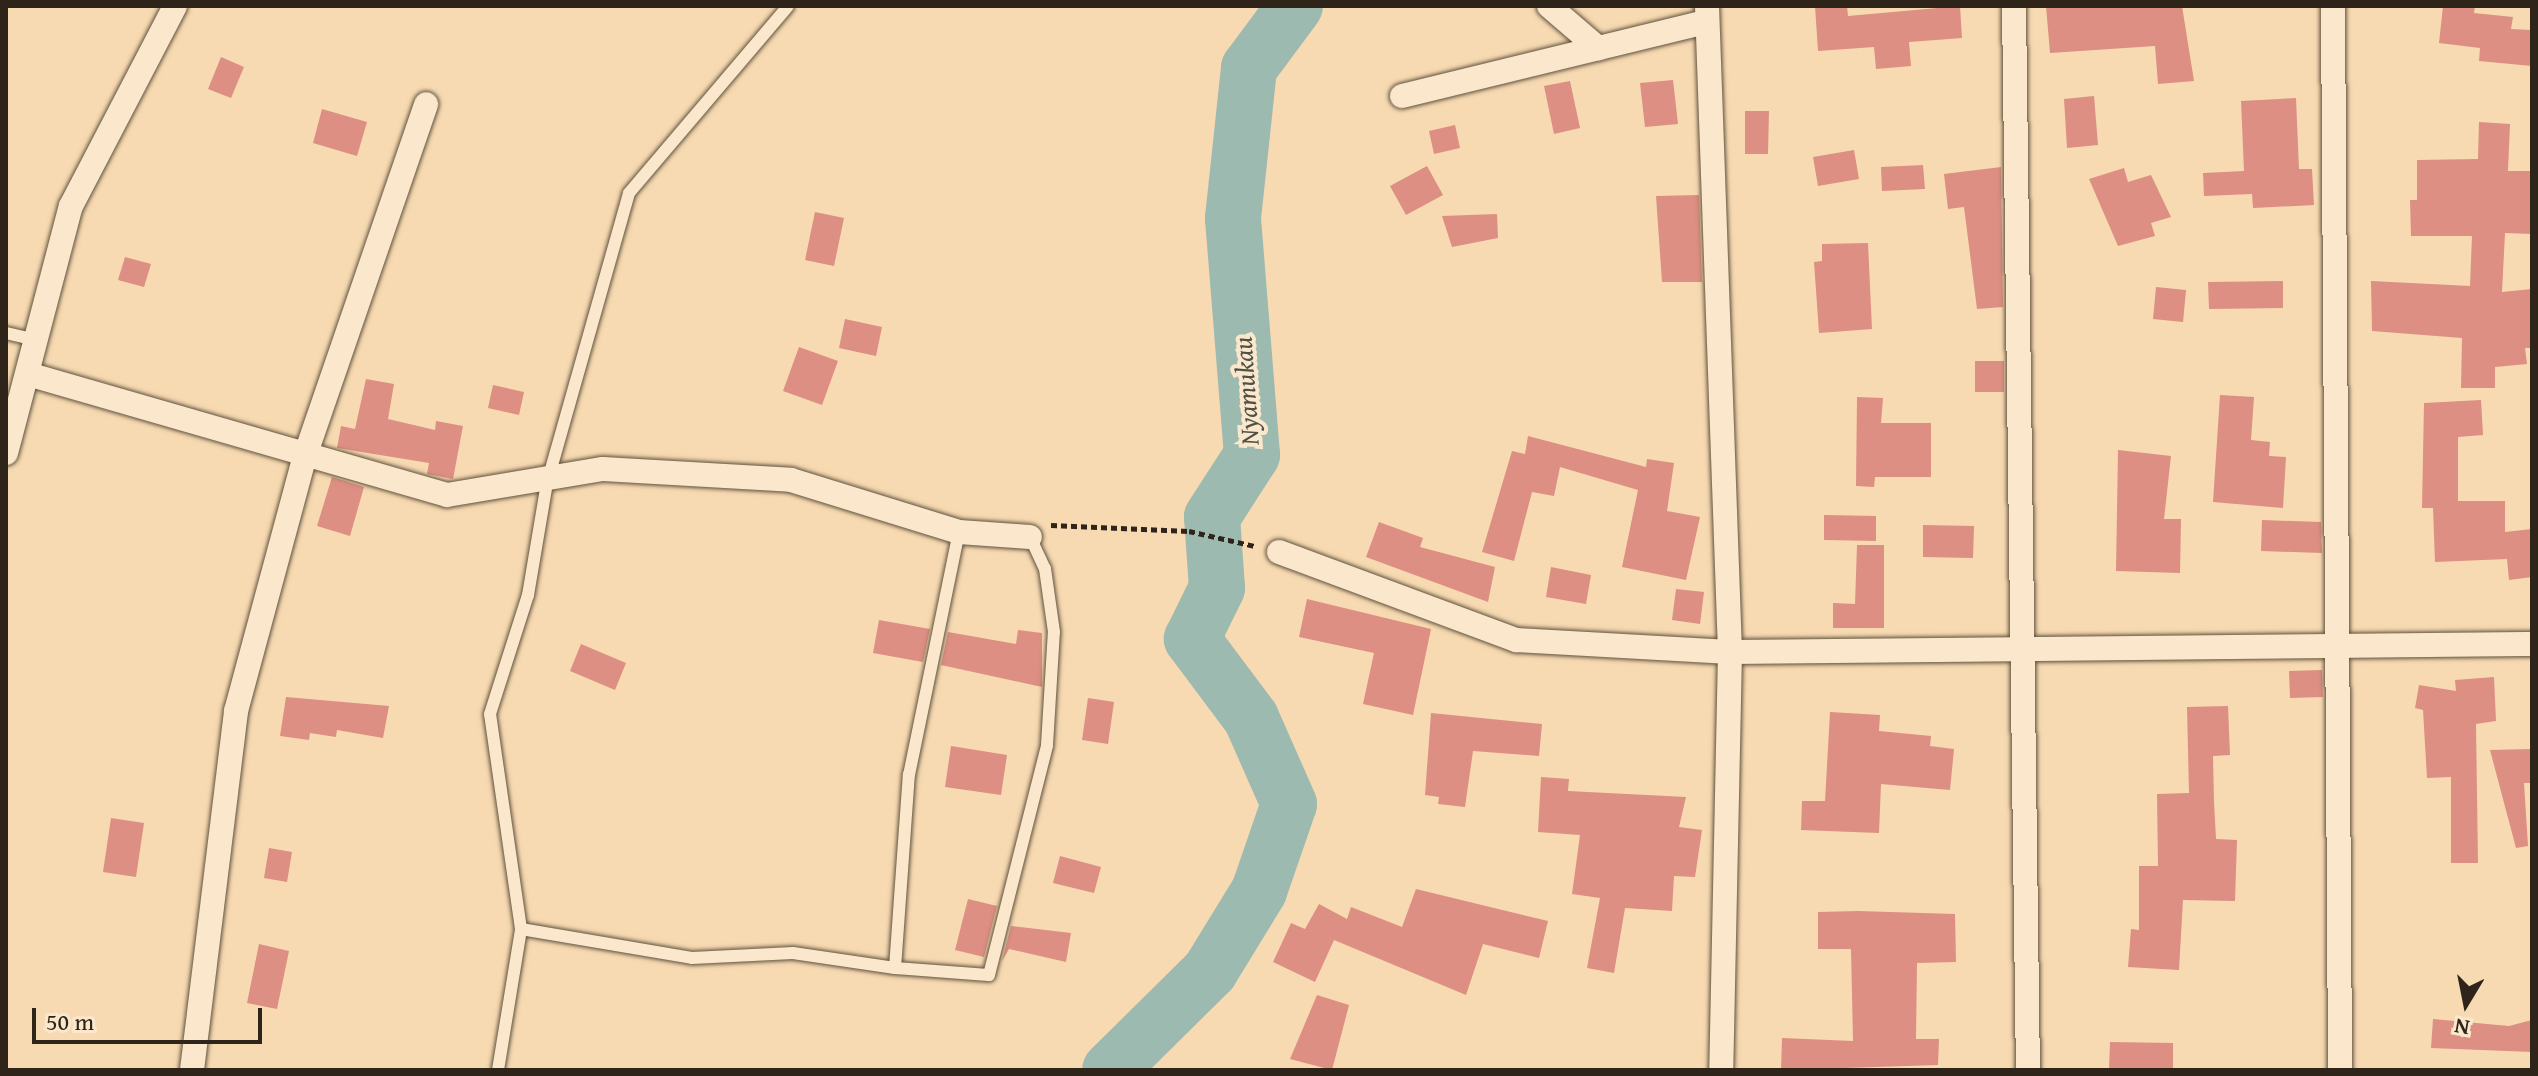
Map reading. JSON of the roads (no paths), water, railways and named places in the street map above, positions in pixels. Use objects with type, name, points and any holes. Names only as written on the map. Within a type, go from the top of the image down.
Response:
[{"type":"street","points":[[6,453],[71,206],[175,6]]},
{"type":"street","points":[[1549,6],[1598,48]]},
{"type":"street","points":[[2014,6],[2026,647],[2028,1070]]},
{"type":"street","points":[[2333,6],[2334,643],[2340,1070]]},
{"type":"street","points":[[1402,96],[1598,48],[1706,14],[1730,652],[1721,1070]]},
{"type":"street","points":[[192,1070],[236,711],[305,456],[426,104]]},
{"type":"street","points":[[28,374],[447,495],[547,483],[603,469],[791,480],[959,532],[1030,537]]},
{"type":"street","points":[[1279,552],[1516,640],[1730,652],[2334,643],[2532,644]]},
{"type":"lane","points":[[498,1070],[521,929],[490,714],[528,595],[547,483],[629,193],[788,6]]},
{"type":"lane","points":[[6,333],[36,340]]},
{"type":"lane","points":[[895,968],[909,775],[959,532]]},
{"type":"lane","points":[[521,929],[692,958],[793,953],[895,968],[989,975],[1047,745],[1054,632],[1045,569],[1030,537]]},
{"type":"waterway","name":"Nyamukau","points":[[1110,1070],[1210,971],[1259,891],[1289,804],[1251,718],[1192,639],[1217,588],[1212,517],[1252,455],[1233,218],[1249,68],[1295,6]]}]
